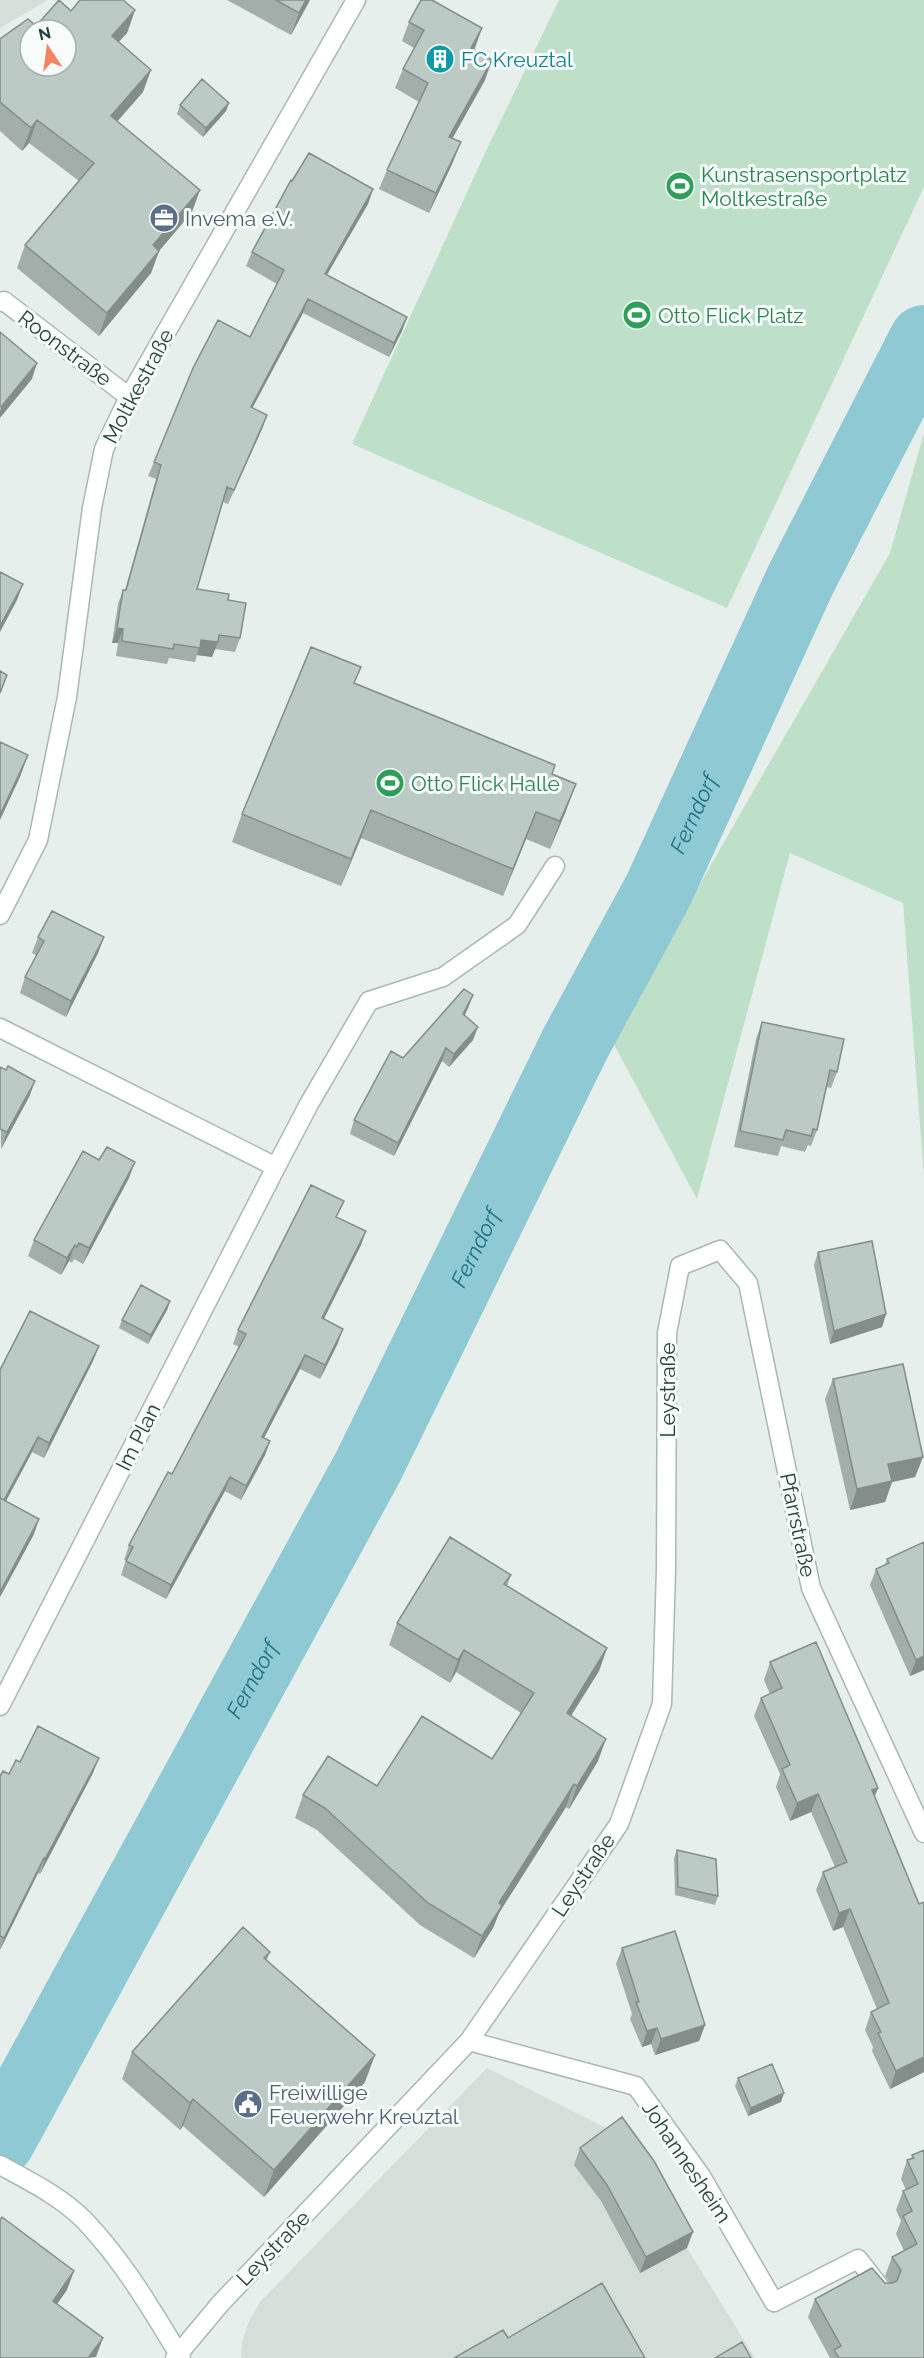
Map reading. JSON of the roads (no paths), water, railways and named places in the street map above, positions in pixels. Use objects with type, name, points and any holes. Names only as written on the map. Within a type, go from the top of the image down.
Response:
[{"type":"street","name":"Moltkestraße","points":[[0,915],[38,840],[67,697],[94,498],[105,449],[129,397],[356,0]]},
{"type":"street","name":"Roonstraße","points":[[0,302],[4,301],[129,397]]},
{"type":"street","name":"Im Plan","points":[[0,1706],[276,1167],[309,1104],[369,1001],[443,977],[517,925],[555,866]]},
{"type":"street","points":[[0,1028],[276,1167]]},
{"type":"street","name":"Pfarrstraße","points":[[680,1266],[720,1250],[748,1283],[811,1588],[924,1833]]},
{"type":"street","name":"Leystraße","points":[[178,2357],[220,2304],[469,2041],[619,1824],[662,1704],[666,1569],[668,1334],[680,1266]]},
{"type":"street","name":"Johannesheim","points":[[469,2041],[636,2086],[701,2176],[774,2302],[858,2259],[884,2291]]},
{"type":"street","points":[[0,2165],[56,2198],[84,2220],[136,2283],[178,2357]]},
{"type":"waterway","name":"Ferndorf","points":[[0,2141],[368,1467],[575,1044],[658,891],[801,579],[924,340]]},
{"type":"place","name":"FC Kreuztal","points":[[440,59]]},
{"type":"place","name":"Kunstrasensportplatz Moltkestraße","points":[[680,186]]},
{"type":"place","name":"Invema e.V.","points":[[164,218]]},
{"type":"place","name":"Otto Flick Platz","points":[[637,315]]},
{"type":"place","name":"Otto Flick Halle","points":[[390,783]]},
{"type":"place","name":"Freiwillige Feuerwehr Kreuztal","points":[[248,2104]]}]
